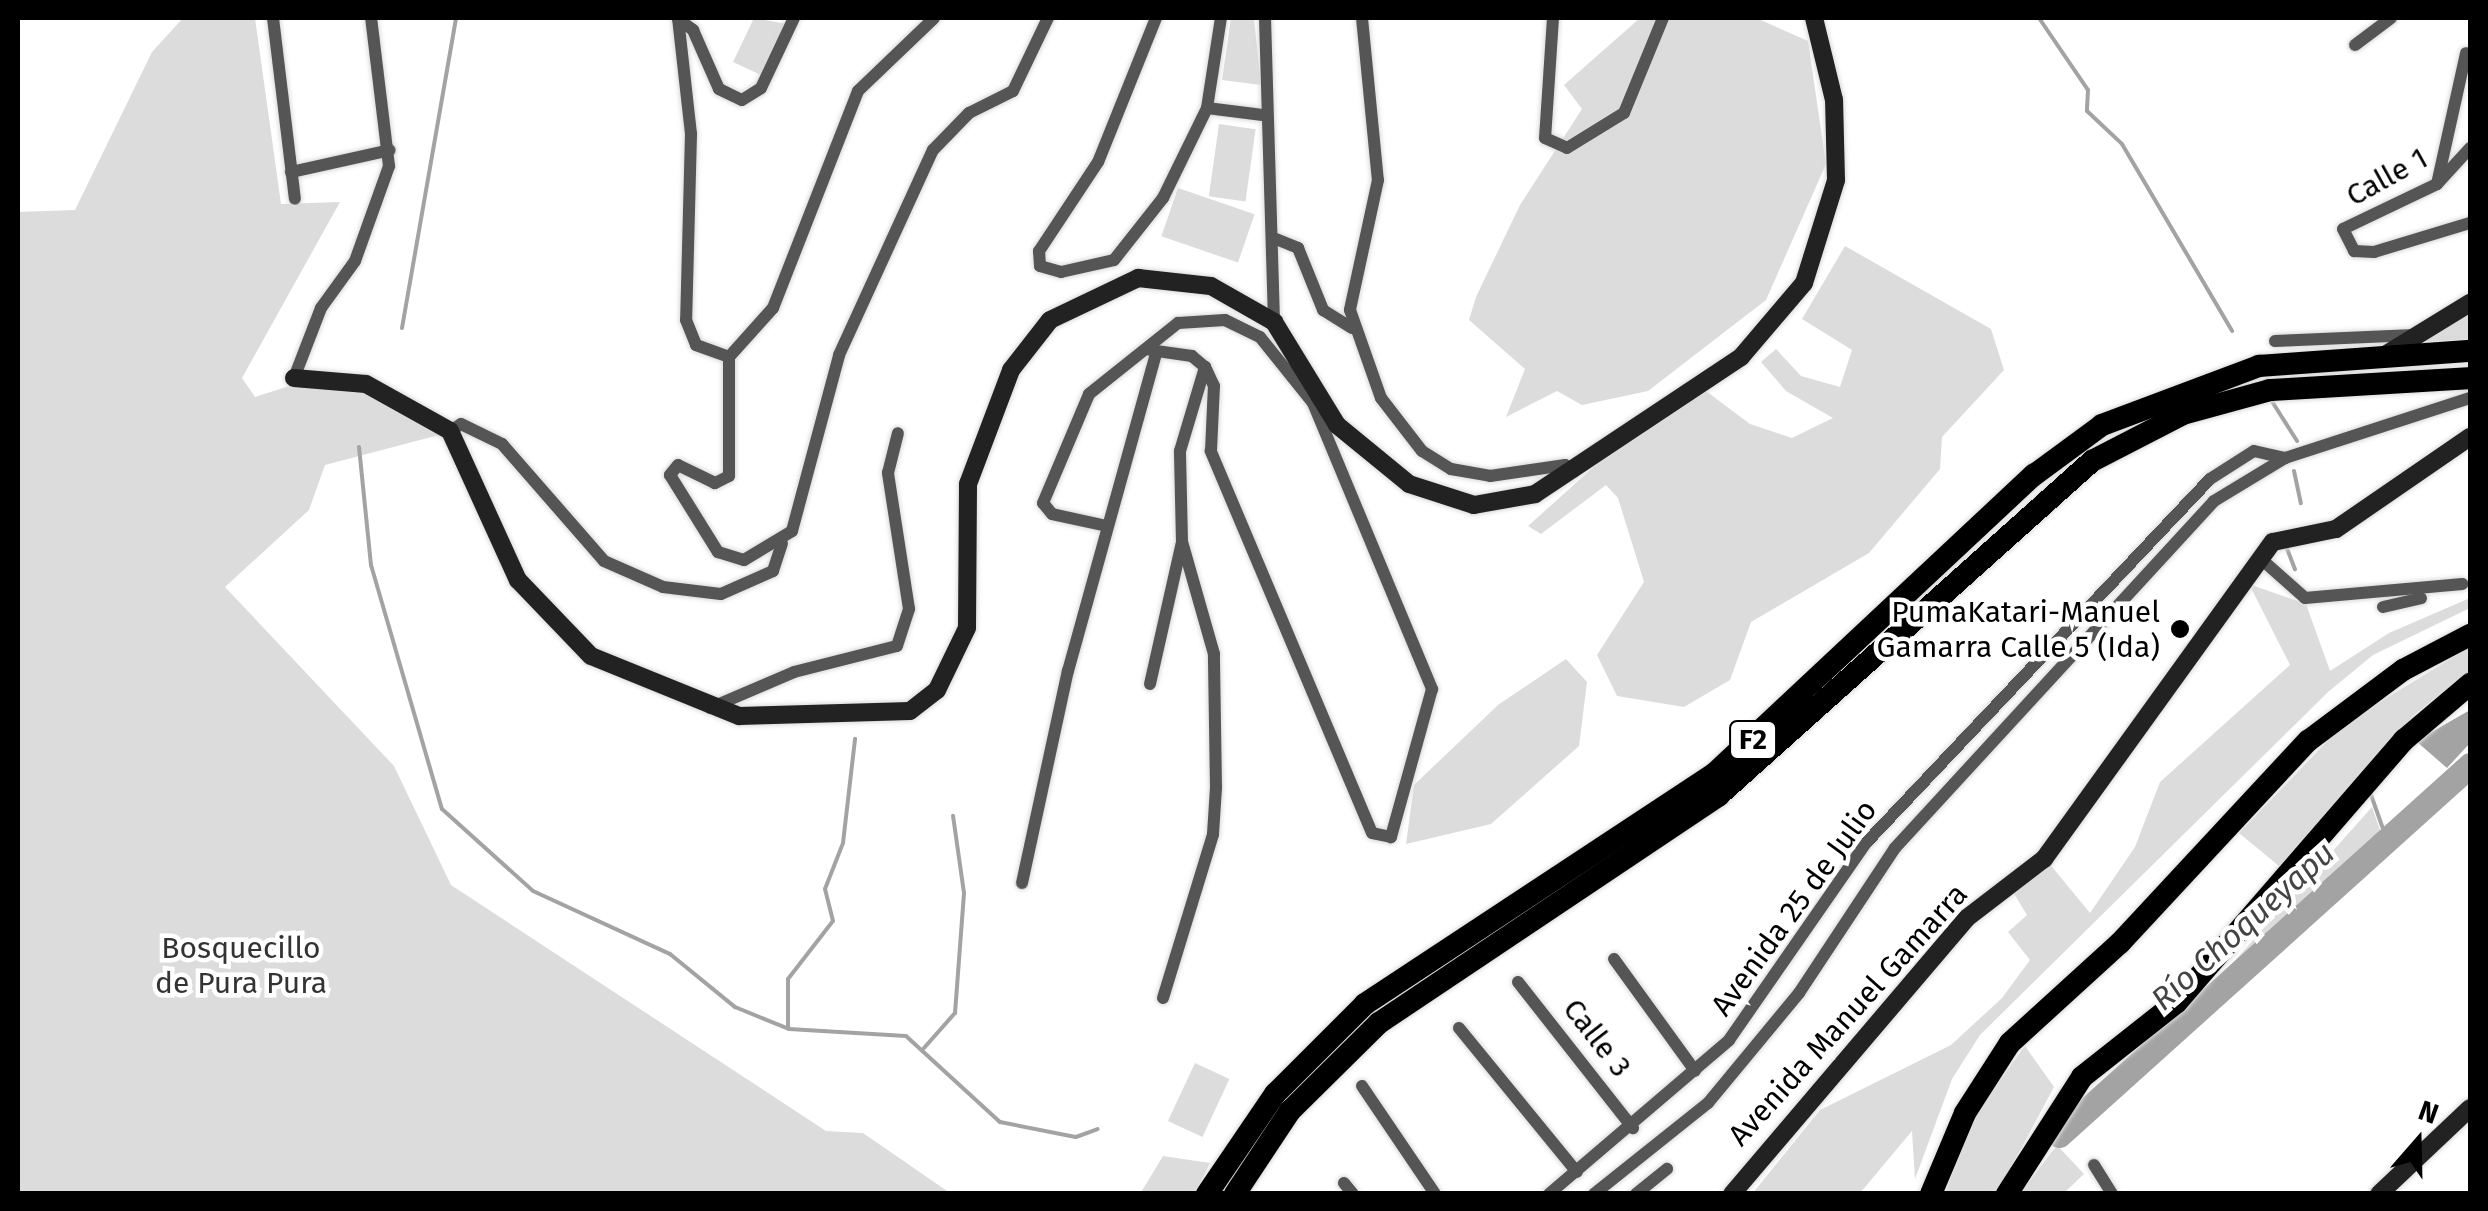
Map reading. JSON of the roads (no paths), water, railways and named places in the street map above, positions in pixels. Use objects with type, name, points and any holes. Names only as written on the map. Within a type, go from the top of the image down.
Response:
[{"type":"highway","name":"F2","points":[[1207,1194],[1266,1105],[1365,1004],[1716,773],[2073,444],[2216,376],[2385,355],[2470,352]]},
{"type":"highway","name":"F2","points":[[1235,1194],[1290,1110],[1379,1023],[1720,795],[2092,461],[2183,414],[2270,390],[2462,378]]},
{"type":"highway","points":[[1931,1194],[1964,1113],[2010,1043],[2120,943],[2308,740],[2403,670],[2470,635]]},
{"type":"highway","points":[[2007,1194],[2082,1077],[2177,1002],[2404,740],[2470,684]]},
{"type":"street","points":[[273,18],[295,199]]},
{"type":"street","points":[[371,18],[390,150],[355,261],[321,308],[294,378],[366,384],[450,432],[502,550],[539,607],[590,656],[710,708],[764,720],[883,716],[938,690],[972,597],[968,484],[1011,370],[1050,320],[1132,281],[1211,286],[1274,322],[1337,425],[1409,484],[1459,502],[1498,504],[1574,472],[1762,340],[1804,283],[1836,180],[1834,100],[1814,18]]},
{"type":"street","points":[[678,18],[694,30],[720,89],[742,100],[762,88],[794,18]]},
{"type":"street","points":[[678,18],[691,134],[686,320],[696,345],[728,357]]},
{"type":"street","points":[[782,543],[754,558],[727,557],[671,480],[678,465],[715,483],[734,467],[728,357],[773,308],[858,91],[934,18]]},
{"type":"street","points":[[450,432],[461,424],[502,444],[604,561],[663,587],[722,594],[773,571],[804,498],[838,355],[922,170],[956,122],[1014,91],[1048,18]]},
{"type":"street","points":[[1156,18],[1092,173],[1038,259],[1060,272],[1114,260],[1163,198],[1207,108],[1222,18]]},
{"type":"street","points":[[1265,18],[1264,115],[1276,239],[1274,322]]},
{"type":"street","points":[[1362,18],[1378,180],[1350,296],[1352,328],[1381,398],[1434,461],[1470,475],[1552,464],[1574,472]]},
{"type":"street","points":[[1553,18],[1546,138],[1567,148],[1624,113],[1663,18]]},
{"type":"street","points":[[2356,45],[2391,18]]},
{"type":"street","points":[[2437,184],[2466,53]]},
{"type":"street","points":[[1207,108],[1264,115]]},
{"type":"street","name":"Calle 1","points":[[2470,148],[2437,184],[2343,229],[2350,246],[2374,252],[2470,223]]},
{"type":"street","points":[[291,172],[390,150]]},
{"type":"street","points":[[1276,239],[1298,248],[1323,310],[1352,328]]},
{"type":"street","points":[[1114,260],[1132,281]]},
{"type":"street","points":[[2385,355],[2470,303]]},
{"type":"street","points":[[1106,526],[1052,514],[1043,498],[1088,394],[1150,349],[1178,323],[1225,320],[1277,353],[1313,404],[1432,688],[1403,814],[1384,840],[1364,816],[1211,451],[1214,386],[1204,367],[1192,356],[1150,349]]},
{"type":"street","points":[[2275,341],[2414,335]]},
{"type":"street","points":[[1022,883],[1150,349]]},
{"type":"street","points":[[1163,998],[1213,834],[1216,788],[1214,654],[1182,542],[1175,484],[1204,367]]},
{"type":"street","name":"Avenida 25 de Julio","points":[[1594,1194],[1708,1103],[1799,993],[1895,848],[2214,501],[2285,458],[2470,398]]},
{"type":"street","points":[[710,708],[794,672],[897,646],[909,608],[888,473],[898,433]]},
{"type":"street","name":"Avenida Manuel Gamarra","points":[[1732,1194],[1967,918],[2044,859],[2260,558],[2283,534],[2336,528],[2470,437]]},
{"type":"street","name":"Avenida 25 de Julio","points":[[1549,1194],[1632,1128],[1729,1040],[1866,843],[2094,597],[2226,466],[2254,451],[2285,458]]},
{"type":"street","points":[[1150,684],[1182,542]]},
{"type":"street","points":[[2260,558],[2304,598],[2466,583]]},
{"type":"street","points":[[2383,606],[2466,583]]},
{"type":"street","points":[[1614,959],[1695,1071]]},
{"type":"street","name":"Calle 3","points":[[1518,982],[1632,1128]]},
{"type":"street","points":[[1459,1028],[1576,1172]]},
{"type":"street","points":[[1362,1086],[1435,1194]]},
{"type":"street","points":[[2379,1194],[2470,1108]]},
{"type":"street","points":[[2094,1165],[2112,1194]]},
{"type":"street","points":[[1636,1194],[1667,1170]]},
{"type":"waterway","points":[[402,328],[456,18]]},
{"type":"waterway","points":[[2039,18],[2088,90],[2087,111],[2122,144],[2232,331]]},
{"type":"waterway","points":[[2273,403],[2297,441]]},
{"type":"waterway","points":[[359,447],[371,565],[442,809],[533,891],[670,954],[735,1007],[789,1029],[906,1036],[1000,1122],[1076,1137],[1098,1129]]},
{"type":"waterway","points":[[2294,471],[2301,503]]},
{"type":"waterway","points":[[2286,546],[2295,569]]},
{"type":"waterway","points":[[788,1027],[788,979],[833,921],[825,889],[843,843],[855,739]]},
{"type":"waterway","name":"Río Choqueyapu","points":[[2059,1135],[2470,765]]},
{"type":"waterway","points":[[2370,792],[2387,840]]},
{"type":"waterway","points":[[924,1048],[955,1013],[964,893],[953,816]]},
{"type":"place","name":"PumaKatari-Manuel Gamarra Calle 5 (Ida)","points":[[2180,629]]},
{"type":"park label","name":"Bosquecillo de Pura Pura","points":[[241,965]]}]
